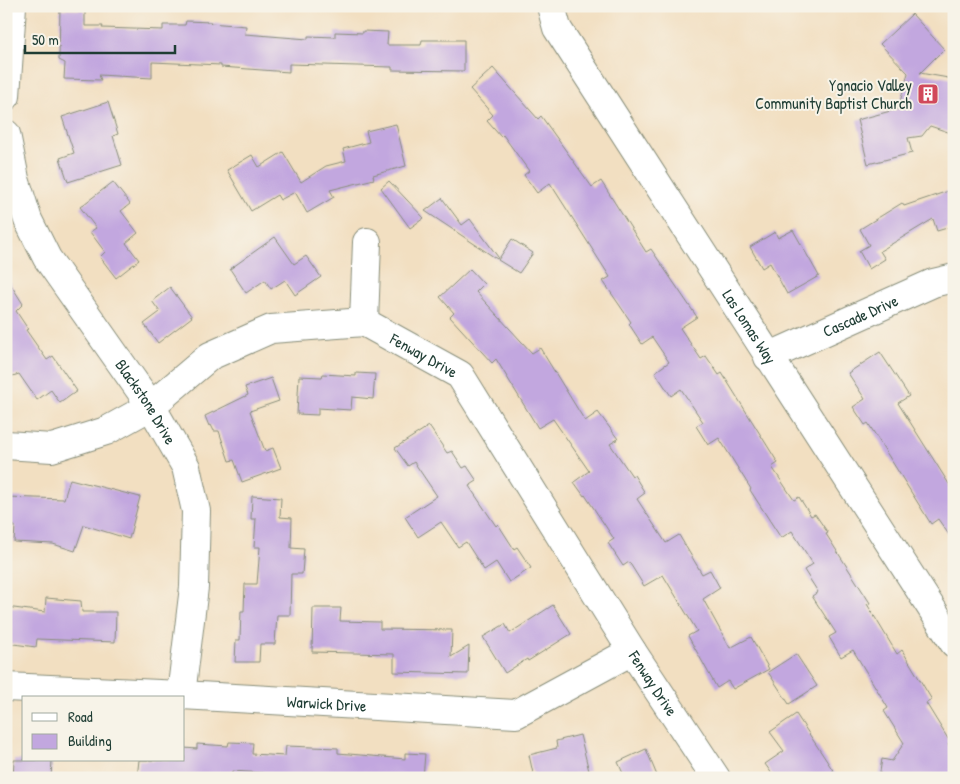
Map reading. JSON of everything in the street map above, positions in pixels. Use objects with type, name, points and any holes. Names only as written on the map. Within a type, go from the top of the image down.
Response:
[{"type":"street","points":[[6,96],[12,6]]},
{"type":"street","name":"Las Lomas Way","points":[[551,6],[557,28],[954,643]]},
{"type":"street","name":"Blackstone Drive","points":[[6,134],[10,180],[47,258],[151,406],[186,467],[196,511],[194,586],[181,695]]},
{"type":"street","points":[[6,445],[52,448],[106,431],[151,406],[210,356],[271,329],[364,322],[367,242]]},
{"type":"street","name":"Cascade Drive","points":[[768,357],[933,284],[954,278]]},
{"type":"street","name":"Fenway Drive","points":[[364,322],[460,375],[632,650],[716,778]]},
{"type":"street","name":"Warwick Drive","points":[[6,687],[516,714],[632,650]]},
{"type":"building","points":[[60,9],[85,10],[85,26],[103,26],[102,28],[163,30],[163,25],[185,25],[186,21],[246,26],[245,34],[308,39],[308,36],[335,37],[335,32],[388,32],[387,45],[421,45],[422,40],[464,40],[464,71],[392,70],[392,67],[289,64],[289,72],[221,67],[221,65],[152,62],[152,78],[99,75],[101,80],[64,79],[65,63],[59,60]]},
{"type":"building","name":"Ygnacio Valley Community Baptist Church","points":[[912,14],[944,49],[920,73],[954,79],[954,134],[930,126],[922,136],[908,138],[912,153],[868,164],[857,120],[898,109],[908,73],[880,44]]},
{"type":"building","points":[[493,68],[538,119],[541,116],[592,187],[601,181],[646,252],[651,249],[697,317],[680,328],[701,359],[706,356],[719,375],[722,373],[778,463],[772,467],[794,500],[799,497],[811,516],[815,514],[870,603],[867,604],[897,654],[902,650],[932,700],[926,703],[950,742],[948,744],[954,753],[954,778],[879,778],[882,759],[892,761],[904,743],[884,711],[888,708],[853,650],[841,657],[829,637],[836,633],[812,596],[818,592],[804,570],[813,564],[792,531],[781,538],[719,438],[708,445],[696,426],[703,422],[681,389],[671,396],[655,372],[669,362],[652,337],[642,344],[629,324],[631,322],[603,281],[610,277],[550,183],[537,193],[524,175],[529,171],[503,135],[501,137],[487,121],[493,115],[470,89]]},
{"type":"building","points":[[108,102],[118,134],[113,136],[122,165],[68,182],[60,158],[74,153],[62,117]]},
{"type":"building","points":[[396,124],[406,166],[373,175],[374,179],[330,190],[334,197],[307,213],[295,192],[280,200],[277,195],[251,211],[227,170],[252,155],[259,167],[283,152],[301,182],[326,166],[346,161],[343,149],[369,142],[366,131]]},
{"type":"building","points":[[389,181],[424,218],[410,228],[381,188]]},
{"type":"building","points":[[113,182],[130,204],[121,211],[138,233],[126,243],[139,260],[116,278],[100,257],[105,252],[90,232],[96,228],[80,207]]},
{"type":"building","points":[[954,189],[954,226],[937,231],[933,219],[880,251],[885,259],[869,269],[859,251],[869,245],[860,229],[902,203],[904,206]]},
{"type":"building","points":[[442,198],[462,225],[470,219],[498,257],[497,259],[425,211]]},
{"type":"building","points":[[793,230],[819,276],[787,294],[770,263],[762,268],[750,247],[775,232],[778,238]]},
{"type":"building","points":[[275,237],[294,264],[306,256],[321,277],[295,295],[285,280],[271,289],[265,280],[246,293],[230,269]]},
{"type":"building","points":[[512,239],[533,253],[519,273],[498,260]]},
{"type":"building","points":[[470,269],[484,284],[476,292],[532,353],[540,348],[585,421],[598,412],[618,439],[610,444],[632,476],[634,475],[645,493],[637,499],[666,543],[679,535],[702,574],[710,570],[720,588],[703,599],[730,648],[751,637],[769,669],[733,689],[728,681],[717,688],[688,636],[697,631],[663,575],[644,586],[629,562],[623,566],[608,543],[614,539],[585,495],[574,482],[589,471],[553,419],[538,428],[496,359],[492,363],[450,317],[454,313],[440,297]]},
{"type":"building","points":[[6,277],[23,304],[16,311],[28,329],[26,330],[47,360],[53,356],[77,391],[60,403],[51,390],[37,400],[19,374],[6,378]]},
{"type":"building","points":[[170,287],[192,317],[158,343],[144,324],[160,312],[152,301]]},
{"type":"building","points":[[880,352],[909,396],[898,403],[954,492],[954,542],[938,519],[931,524],[868,423],[865,425],[853,407],[865,399],[848,373]]},
{"type":"building","points":[[356,373],[375,374],[373,399],[352,397],[351,410],[318,408],[318,415],[297,414],[299,376],[322,377],[323,374],[356,376]]},
{"type":"building","points":[[271,378],[279,401],[250,411],[265,451],[273,448],[281,468],[242,482],[234,460],[229,461],[219,431],[214,431],[211,425],[209,426],[205,416],[248,395],[245,387]]},
{"type":"building","points":[[429,426],[447,453],[452,451],[463,468],[467,466],[477,481],[469,486],[496,526],[498,524],[514,549],[517,547],[531,568],[509,582],[496,562],[484,570],[466,542],[458,547],[441,522],[418,537],[405,517],[437,496],[414,462],[408,466],[395,448]]},
{"type":"building","points":[[70,479],[140,497],[129,539],[84,525],[75,551],[53,544],[14,542],[15,526],[6,525],[6,497],[64,499]]},
{"type":"building","points":[[252,496],[281,498],[280,517],[292,518],[291,548],[304,549],[302,574],[291,574],[290,615],[277,615],[275,644],[260,644],[259,662],[235,662],[236,640],[240,640],[241,611],[244,611],[245,584],[257,584],[260,547],[254,547],[256,519],[251,519]]},
{"type":"building","points":[[46,598],[81,601],[82,612],[116,612],[115,642],[37,639],[36,647],[6,643],[6,607],[45,612]]},
{"type":"building","points":[[553,605],[571,634],[505,673],[483,637],[505,624],[510,633]]},
{"type":"building","points":[[313,608],[341,608],[340,621],[380,622],[380,629],[452,630],[451,657],[469,646],[468,674],[394,672],[394,654],[312,652]]},
{"type":"building","points":[[796,654],[817,686],[789,704],[768,672]]},
{"type":"building","points":[[796,714],[838,778],[775,778],[765,764],[784,751],[770,732]]},
{"type":"building","points":[[580,735],[589,771],[558,778],[534,778],[529,755],[557,748],[556,741]]},
{"type":"building","points":[[229,742],[253,743],[252,754],[285,756],[286,746],[338,748],[338,753],[405,759],[405,753],[425,754],[423,778],[262,778],[263,773],[232,771],[231,778],[137,778],[139,762],[185,762],[185,748],[197,749],[197,744],[228,746]]},
{"type":"building","points":[[646,749],[658,778],[625,778],[618,762]]},
{"type":"building","points":[[14,760],[22,760],[22,762],[52,762],[51,778],[13,778]]},
{"type":"place","name":"Ygnacio Valley Community Baptist Church","points":[[928,94]]}]
